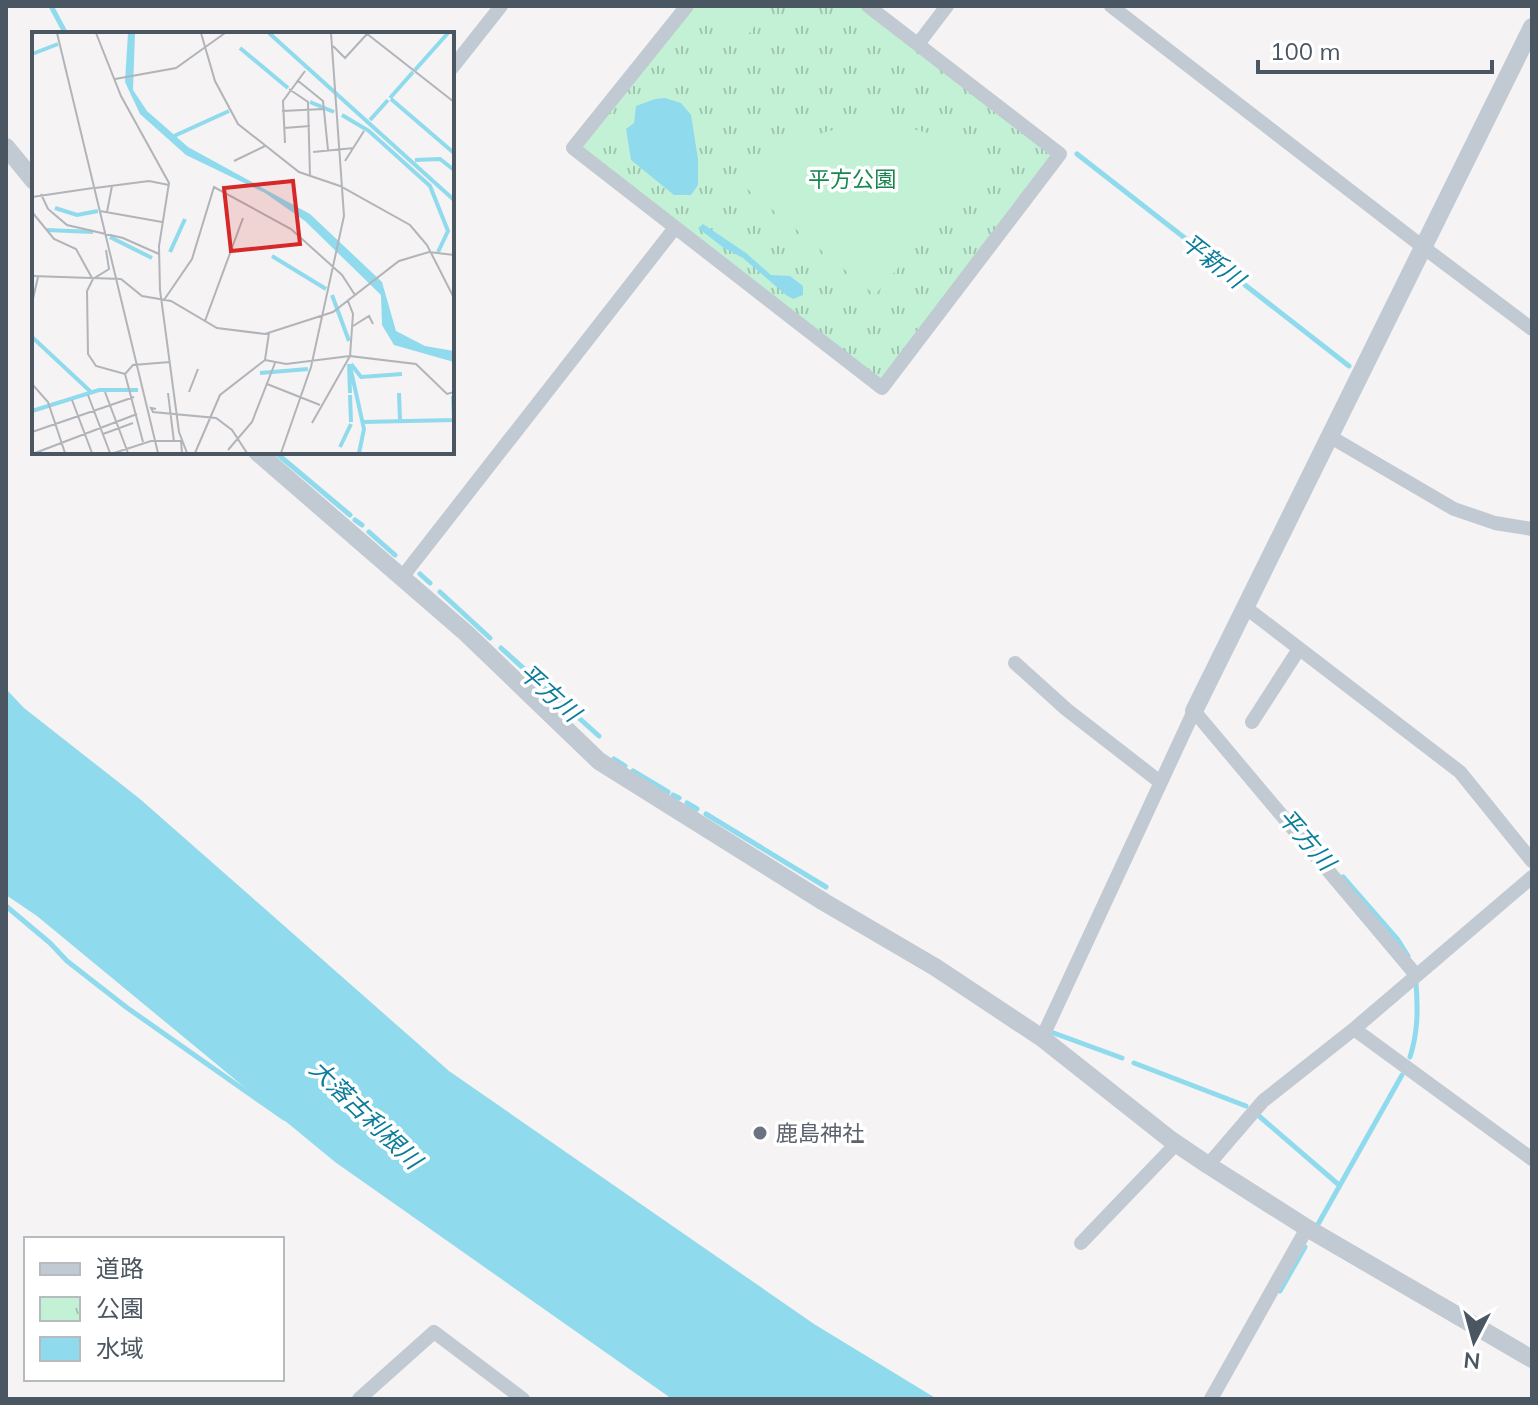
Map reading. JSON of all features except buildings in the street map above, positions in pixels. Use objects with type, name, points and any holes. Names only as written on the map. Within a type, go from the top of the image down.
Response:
[{"type":"street","points":[[454,65],[501,6]]},
{"type":"street","points":[[687,6],[573,148],[882,388],[1060,154],[868,6]]},
{"type":"street","points":[[918,44],[947,6]]},
{"type":"street","points":[[1111,6],[1532,329]]},
{"type":"street","points":[[1042,1038],[1194,711],[1532,27]]},
{"type":"street","points":[[6,147],[32,179]]},
{"type":"street","points":[[403,576],[674,229]]},
{"type":"street","points":[[1329,436],[1454,509],[1495,523],[1532,529]]},
{"type":"street","points":[[259,454],[403,576],[599,761],[824,902],[935,967],[1042,1038],[1176,1144],[1208,1165],[1307,1228],[1532,1359]]},
{"type":"street","points":[[1245,607],[1460,772],[1532,861]]},
{"type":"street","points":[[1252,722],[1299,649]]},
{"type":"street","points":[[1015,663],[1066,709],[1160,782]]},
{"type":"street","points":[[1194,711],[1416,975]]},
{"type":"street","points":[[1208,1165],[1263,1101],[1354,1029],[1532,877]]},
{"type":"street","points":[[1354,1029],[1532,1159]]},
{"type":"street","points":[[1081,1243],[1176,1144]]},
{"type":"street","points":[[1211,1399],[1307,1228]]},
{"type":"street","points":[[359,1399],[434,1332],[523,1399]]},
{"type":"green space","name":"平方公園","points":[[687,6],[868,6],[1060,154],[882,388],[573,148]]},
{"type":"green space","points":[[703,6],[771,6],[742,42],[701,9]]},
{"type":"green space","points":[[883,124],[938,137],[986,166],[875,295],[739,182],[778,154],[806,139],[850,127]]},
{"type":"water","points":[[665,98],[681,103],[691,115],[698,159],[698,185],[691,195],[674,195],[631,160],[626,129],[634,123],[636,106]]},
{"type":"water","points":[[703,224],[746,253],[771,275],[790,276],[803,286],[803,295],[793,299],[786,295],[743,258],[698,228]]},
{"type":"water","name":"大落古利根川","points":[[6,689],[24,708],[140,799],[449,1071],[814,1324],[937,1399],[672,1399],[335,1162],[37,916],[6,895]]},
{"type":"waterway","points":[[51,6],[65,32]]},
{"type":"waterway","name":"平新川","points":[[1077,154],[1349,366]]},
{"type":"waterway","name":"平方川","points":[[277,454],[350,515]]},
{"type":"waterway","name":"平方川","points":[[355,520],[362,525]]},
{"type":"waterway","name":"平方川","points":[[369,532],[395,555]]},
{"type":"waterway","name":"平方川","points":[[420,574],[430,583]]},
{"type":"waterway","name":"平方川","points":[[440,592],[490,638]]},
{"type":"waterway","name":"平方川","points":[[501,648],[599,736]]},
{"type":"waterway","name":"平方川","points":[[614,759],[625,766]]},
{"type":"waterway","name":"平方川","points":[[633,771],[668,792]]},
{"type":"waterway","name":"平方川","points":[[673,795],[679,798]]},
{"type":"waterway","name":"平方川","points":[[687,803],[697,809]]},
{"type":"waterway","name":"平方川","points":[[706,814],[826,887]]},
{"type":"waterway","name":"平方川","points":[[1343,877],[1398,940],[1408,956]]},
{"type":"waterway","points":[[6,906],[67,961],[126,1007],[284,1118]]},
{"type":"waterway","name":"平方川","points":[[1410,1057],[1417,1020],[1416,983]]},
{"type":"waterway","name":"平方川","points":[[1051,1032],[1122,1058]]},
{"type":"waterway","name":"平方川","points":[[1134,1063],[1246,1106]]},
{"type":"waterway","name":"平方川","points":[[1317,1226],[1402,1075]]},
{"type":"waterway","name":"平方川","points":[[1259,1116],[1339,1185]]},
{"type":"waterway","name":"平方川","points":[[1280,1291],[1305,1247]]},
{"type":"place","name":"鹿島神社","points":[[760,1133]]}]
